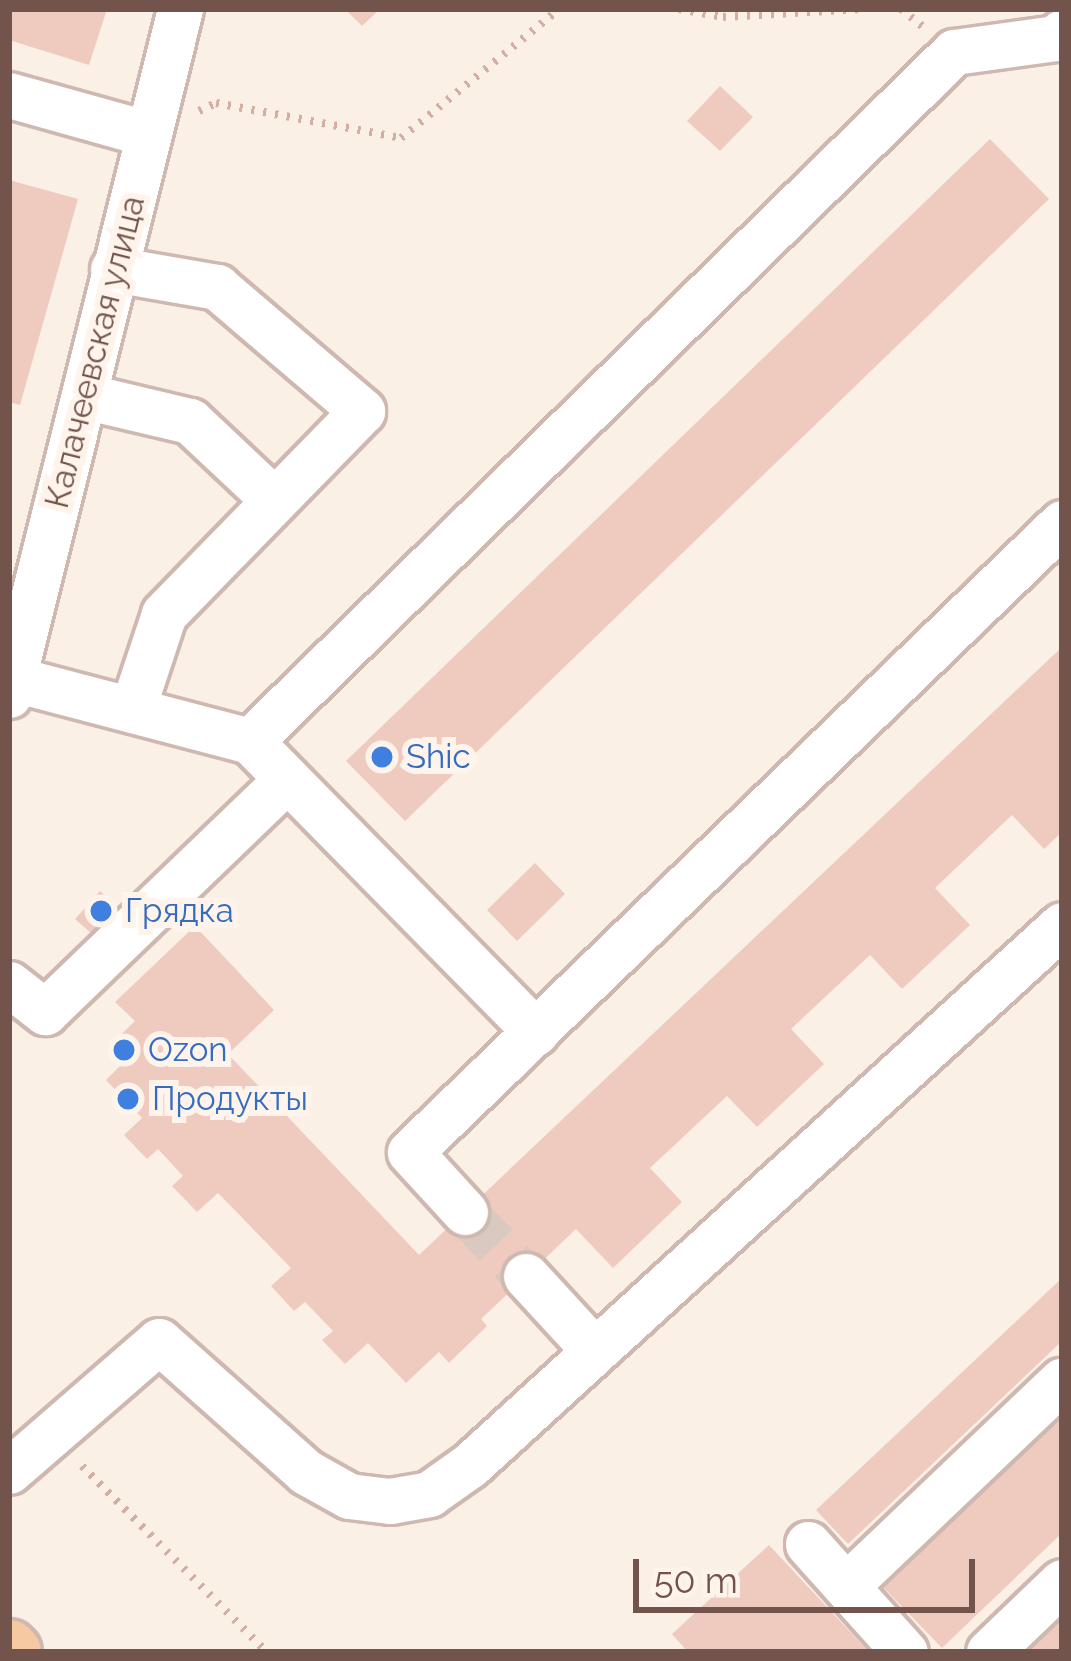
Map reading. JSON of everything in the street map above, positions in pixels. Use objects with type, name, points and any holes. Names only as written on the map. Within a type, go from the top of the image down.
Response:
[{"type":"street","name":"Калачеевская улица","points":[[11,687],[180,9]]},
{"type":"street","points":[[250,741],[954,52],[1056,38],[1062,32]]},
{"type":"street","points":[[9,95],[149,134]]},
{"type":"street","points":[[113,269],[217,286],[362,410],[164,614],[132,710]]},
{"type":"street","points":[[84,396],[190,421],[273,499]]},
{"type":"street","points":[[465,1212],[410,1152],[1062,523]]},
{"type":"street","points":[[11,687],[132,710],[250,741],[536,1032]]},
{"type":"street","points":[[9,984],[45,1012],[287,778]]},
{"type":"street","points":[[9,1471],[159,1341],[306,1472],[349,1496],[390,1501],[429,1494],[470,1466],[1062,925]]},
{"type":"street","points":[[526,1276],[594,1350]]},
{"type":"street","points":[[846,1586],[1062,1380]]},
{"type":"street","points":[[808,1544],[904,1652]]},
{"type":"street","points":[[989,1652],[1062,1582]]},
{"type":"path","points":[[149,134],[217,103],[400,138],[559,9]]},
{"type":"path","points":[[679,9],[723,17],[862,9]]},
{"type":"path","points":[[51,1435],[267,1652]]},
{"type":"building","points":[[9,9],[107,9],[89,65],[9,40]]},
{"type":"building","points":[[345,9],[380,9],[362,26]]},
{"type":"building","points":[[720,86],[753,117],[720,151],[687,121]]},
{"type":"building","points":[[990,139],[1049,199],[405,821],[346,761]]},
{"type":"building","points":[[9,180],[78,199],[20,405],[9,402]]},
{"type":"building","points":[[1062,647],[1062,832],[1044,849],[1012,815],[935,888],[970,925],[902,989],[870,955],[791,1029],[824,1064],[757,1127],[727,1096],[650,1168],[682,1202],[613,1268],[576,1229],[481,1319],[487,1326],[449,1363],[439,1352],[406,1383],[368,1343],[345,1364],[322,1340],[333,1331],[305,1302],[294,1311],[271,1286],[291,1268],[218,1193],[197,1212],[172,1186],[183,1176],[158,1149],[147,1159],[124,1135],[142,1118],[106,1080],[122,1064],[107,1048],[135,1021],[115,1002],[195,926],[274,1010],[228,1054],[419,1255]]},
{"type":"building","points":[[535,863],[565,894],[517,941],[487,910]]},
{"type":"building","points":[[100,891],[126,914],[101,942],[75,919]]},
{"type":"building","points":[[1062,1278],[1062,1341],[848,1544],[816,1510]]},
{"type":"building","points":[[1062,1411],[1062,1533],[942,1648],[881,1585]]},
{"type":"building","points":[[769,1545],[869,1652],[688,1652],[672,1634]]},
{"type":"building","points":[[1062,1610],[1062,1652],[1017,1652]]},
{"type":"tunnel","points":[[465,1212],[526,1276]]},
{"type":"place","name":"Shic","points":[[382,757]]},
{"type":"place","name":"Грядка","points":[[101,911]]},
{"type":"place","name":"Ozon","points":[[124,1050]]},
{"type":"place","name":"Продукты","points":[[128,1099]]}]
